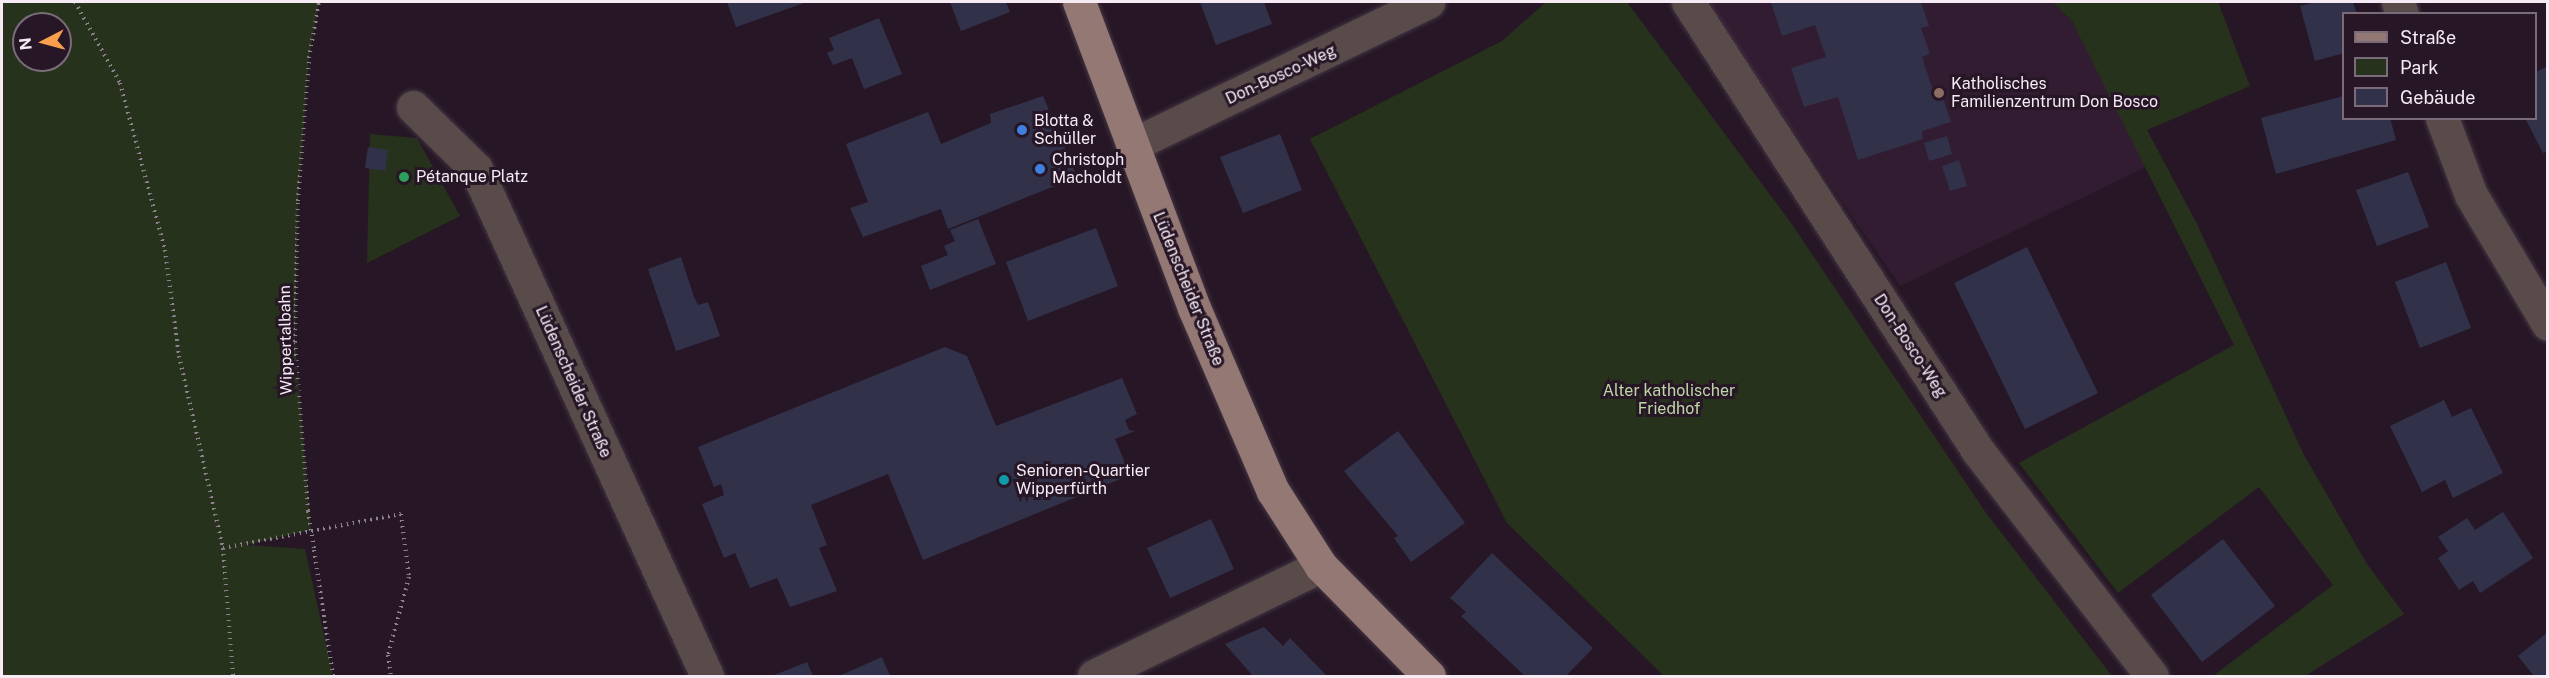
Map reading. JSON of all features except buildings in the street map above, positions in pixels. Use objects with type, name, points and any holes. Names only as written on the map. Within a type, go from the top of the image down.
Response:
[{"type":"main road","name":"Lüdenscheider Straße","points":[[1079,2],[1132,146],[1257,459],[1321,566],[1429,676]]},
{"type":"street","name":"Don-Bosco-Weg","points":[[1132,146],[1428,2]]},
{"type":"street","name":"Don-Bosco-Weg","points":[[1688,2],[1978,451],[2152,676]]},
{"type":"street","name":"Lüdenscheider Straße","points":[[414,107],[476,169],[707,676]]},
{"type":"street","points":[[2443,120],[2471,195],[2547,324]]},
{"type":"street","points":[[1094,676],[1321,566]]},
{"type":"path","points":[[75,2],[120,83],[165,250],[179,356],[224,548],[233,676]]},
{"type":"path","name":"Wippertalbahn","points":[[320,2],[309,58],[298,201],[295,342],[308,511],[333,676]]},
{"type":"path","points":[[224,548],[401,513],[410,577],[388,655],[391,676]]},
{"type":"shaded area","name":"Katholisches Familienzentrum Don Bosco","points":[[1705,2],[2052,2],[2072,21],[2148,166],[1900,286]]},
{"type":"green space","points":[[2,2],[319,2],[309,58],[298,201],[295,342],[311,530],[246,545],[305,549],[333,676],[2,676]]},
{"type":"green space","name":"Alter katholischer Friedhof","points":[[1546,2],[1627,2],[1791,223],[1986,513],[2112,676],[1664,676],[1507,523],[1310,139],[1502,41]]},
{"type":"green space","points":[[2052,2],[2218,2],[2250,86],[2147,130],[2196,222],[2304,455],[2367,564],[2404,614],[2305,676],[2213,676],[2333,585],[2259,487],[2118,593],[2019,463],[2234,345],[2072,21]]},
{"type":"green space","name":"Pétanque Platz","points":[[370,134],[417,138],[460,216],[367,263]]},
{"type":"place","name":"Katholisches Familienzentrum Don Bosco","points":[[1939,93]]},
{"type":"place","name":"Blotta & Schüller","points":[[1022,130]]},
{"type":"place","name":"Christoph Macholdt","points":[[1040,169]]},
{"type":"place","name":"Pétanque Platz","points":[[404,177]]},
{"type":"place","name":"Senioren-Quartier Wipperfürth","points":[[1004,480]]}]
